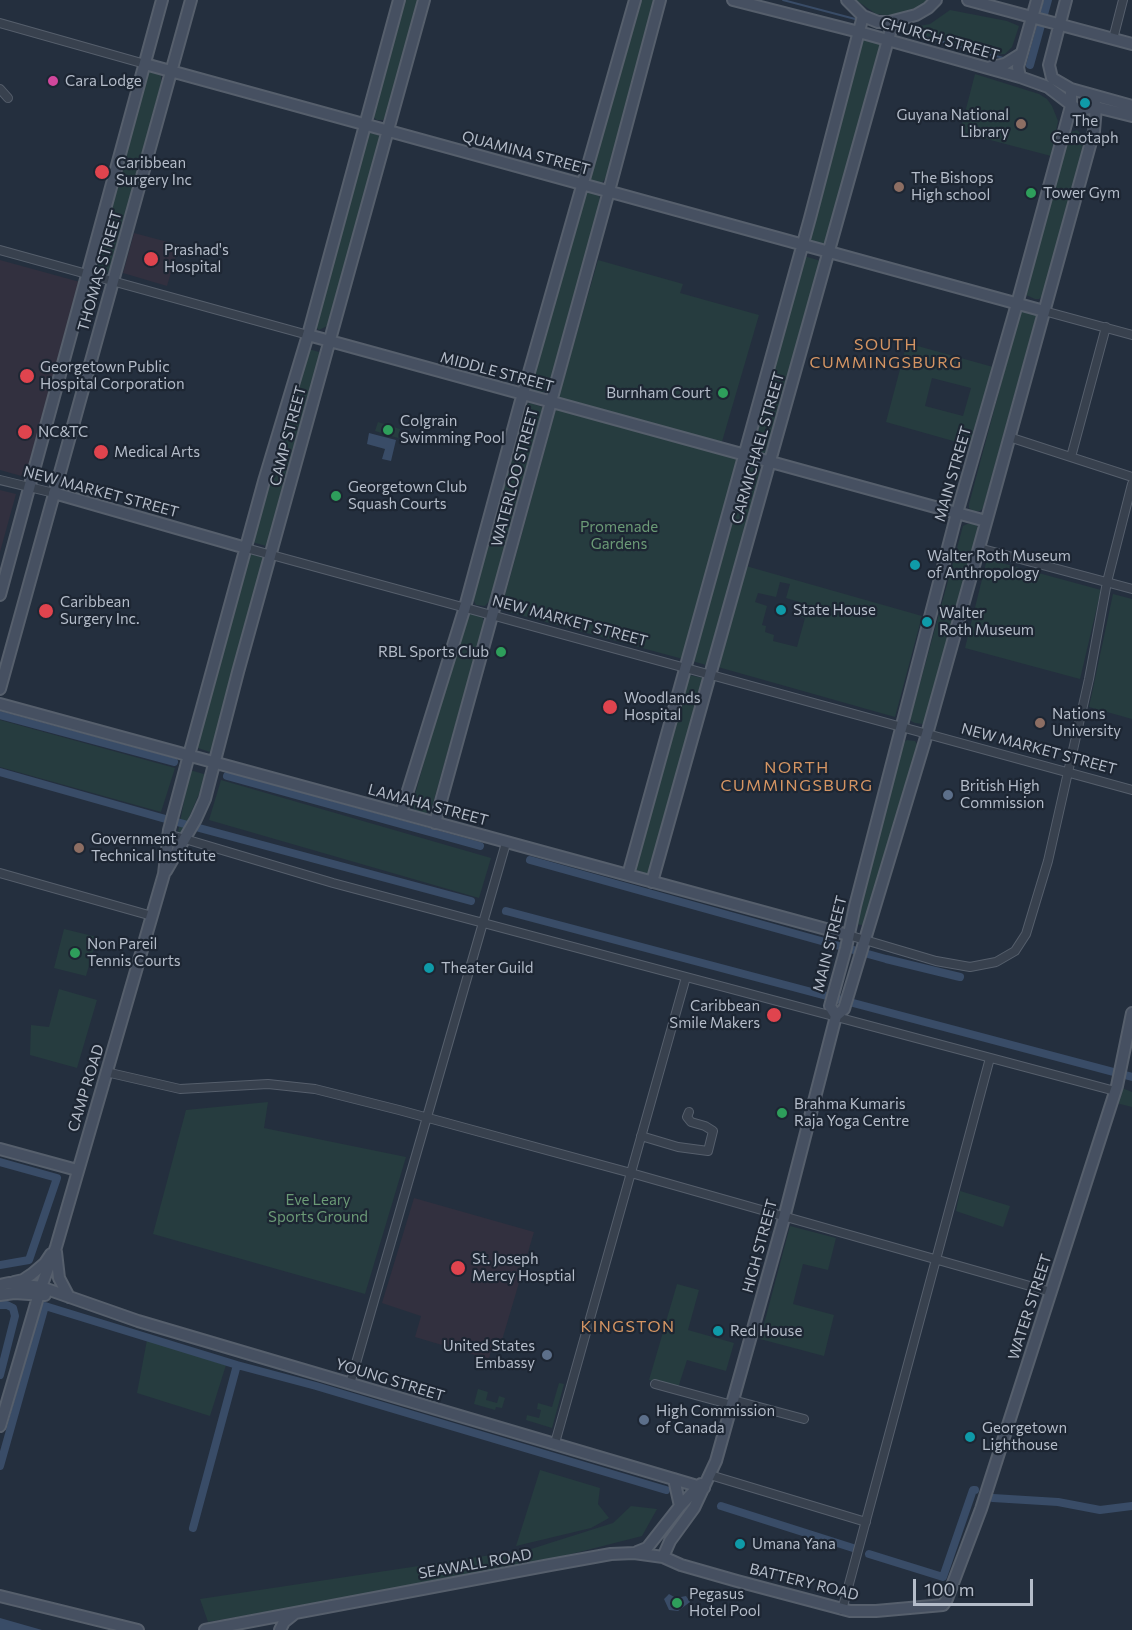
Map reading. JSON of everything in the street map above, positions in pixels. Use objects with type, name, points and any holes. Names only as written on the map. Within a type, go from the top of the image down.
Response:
[{"type":"street","name":"THOMAS STREET","points":[[0,595],[162,0]]},
{"type":"street","name":"THOMAS STREET","points":[[0,689],[191,0]]},
{"type":"street","name":"CAMP STREET","points":[[187,763],[308,335],[399,0]]},
{"type":"street","name":"CAMP STREET","points":[[164,874],[196,819],[213,769],[237,672],[424,0]]},
{"type":"street","name":"WATERLOO STREET","points":[[401,813],[465,607],[522,394],[635,0]]},
{"type":"street","name":"WATERLOO STREET","points":[[435,823],[660,0]]},
{"type":"street","name":"CHURCH STREET","points":[[734,0],[891,30],[988,68],[1048,87],[1062,96],[1071,106]]},
{"type":"street","points":[[847,0],[862,23],[878,22],[891,30],[936,0]]},
{"type":"street","points":[[968,0],[1132,45]]},
{"type":"street","points":[[1037,0],[1017,72],[1025,79],[1039,78],[1050,70]]},
{"type":"street","points":[[1066,0],[1057,23],[1050,70],[1058,83],[1071,89],[1132,106]]},
{"type":"street","points":[[1113,39],[1123,0]]},
{"type":"street","name":"QUAMINA STREET","points":[[0,23],[1044,311]]},
{"type":"street","name":"CARMICHAEL STREET","points":[[628,875],[745,456],[862,23]]},
{"type":"street","name":"CARMICHAEL STREET","points":[[652,882],[891,30]]},
{"type":"street","points":[[988,68],[1005,64],[1021,54]]},
{"type":"street","points":[[0,89],[8,98]]},
{"type":"street","name":"MAIN STREET","points":[[1071,89],[1071,106],[957,513],[830,1006],[840,1013],[927,734],[1094,131],[1096,107],[1092,95]]},
{"type":"street","points":[[1071,106],[1080,110],[1096,107],[1132,116]]},
{"type":"street","name":"MIDDLE STREET","points":[[0,250],[986,521]]},
{"type":"street","points":[[1044,311],[1132,335]]},
{"type":"street","points":[[1071,457],[1106,327]]},
{"type":"street","points":[[1009,437],[1132,477]]},
{"type":"street","name":"NEW MARKET STREET","points":[[0,480],[1132,790]]},
{"type":"street","points":[[848,935],[863,945],[970,967],[996,962],[1015,951],[1026,934],[1035,907],[1068,772],[1089,679],[1107,582],[1132,484]]},
{"type":"street","points":[[979,548],[1132,589]]},
{"type":"street","name":"LAMAHA STREET","points":[[0,704],[187,763],[401,813],[848,935]]},
{"type":"street","name":"CAMP ROAD","points":[[0,1426],[30,1323],[56,1246],[164,874],[169,832],[187,763]]},
{"type":"street","points":[[169,832],[333,883],[686,977],[840,1013],[990,1058],[1116,1088]]},
{"type":"street","points":[[350,1384],[506,843]]},
{"type":"street","points":[[0,873],[152,916]]},
{"type":"street","points":[[555,1443],[686,977]]},
{"type":"street","name":"HIGH STREET","points":[[663,1557],[670,1541],[694,1508],[716,1461],[840,1013]]},
{"type":"street","name":"WATER STREET","points":[[943,1605],[981,1509],[1051,1292],[1116,1088],[1132,1013]]},
{"type":"street","points":[[842,1610],[990,1058]]},
{"type":"street","points":[[106,1072],[180,1089],[268,1084],[324,1091],[631,1173],[1051,1292]]},
{"type":"street","points":[[641,1136],[678,1147],[708,1151],[713,1131],[691,1122],[687,1117],[689,1112]]},
{"type":"street","points":[[0,1149],[77,1170]]},
{"type":"street","points":[[0,1295],[8,1287],[32,1274],[45,1263],[56,1246]]},
{"type":"street","points":[[56,1246],[59,1278],[69,1297]]},
{"type":"street","points":[[8,1287],[27,1302],[30,1323]]},
{"type":"street","name":"YOUNG STREET","points":[[8,1287],[69,1297],[138,1321],[674,1479],[704,1483]]},
{"type":"street","points":[[655,1384],[804,1419]]},
{"type":"street","points":[[674,1479],[680,1506]]},
{"type":"street","points":[[704,1483],[866,1522]]},
{"type":"street","name":"HIGH STREET","points":[[634,1553],[647,1548],[680,1506],[704,1483]]},
{"type":"street","name":"SEAWALL ROAD","points":[[205,1630],[611,1554],[634,1553],[663,1557]]},
{"type":"street","name":"BATTERY ROAD","points":[[663,1557],[681,1565],[842,1610],[867,1612],[943,1605]]},
{"type":"street","points":[[0,1596],[138,1630]]},
{"type":"street","points":[[280,1630],[284,1622],[294,1613]]},
{"type":"shaded area","name":"Prashad's Hospital","points":[[134,233],[179,245],[167,286],[123,273]]},
{"type":"shaded area","name":"Georgetown Public Hospital Corporation","points":[[0,260],[80,282],[25,477],[0,470]]},
{"type":"shaded area","points":[[0,490],[16,494],[0,552]]},
{"type":"shaded area","name":"St. Joseph Mercy Hosptial","points":[[414,1198],[534,1232],[500,1347],[492,1345],[489,1359],[415,1337],[421,1316],[382,1303]]},
{"type":"green space","points":[[403,0],[418,0],[386,116],[383,120],[377,120],[373,117],[373,108]]},
{"type":"green space","points":[[639,0],[656,0],[608,174],[600,186],[588,180]]},
{"type":"green space","points":[[856,0],[932,0],[920,7],[893,16],[876,14]]},
{"type":"green space","points":[[950,10],[1007,21],[1019,26],[1012,47],[1005,54],[993,54],[909,31],[908,28],[930,24]]},
{"type":"green space","points":[[864,37],[883,43],[825,247],[806,241]]},
{"type":"green space","points":[[152,70],[161,75],[161,84],[110,271],[106,274],[97,272],[95,268],[145,73]]},
{"type":"green space","points":[[975,74],[1039,94],[1047,99],[1058,121],[1051,156],[960,132]]},
{"type":"green space","points":[[1077,130],[1084,137],[1080,162],[1043,295],[1035,299],[1026,295],[1027,289],[1068,136]]},
{"type":"green space","points":[[374,131],[380,140],[377,152],[327,326],[319,330],[314,326],[367,132]]},
{"type":"green space","points":[[587,190],[599,194],[600,201],[595,223],[549,386],[542,393],[533,392],[530,385],[583,192]]},
{"type":"green space","points":[[804,256],[821,261],[768,454],[750,449]]},
{"type":"green space","points":[[598,260],[683,284],[680,293],[759,315],[721,445],[558,399]]},
{"type":"green space","points":[[1024,311],[1036,313],[1036,317],[983,508],[980,511],[973,511],[969,508],[969,504],[1020,313]]},
{"type":"green space","points":[[907,343],[993,367],[971,446],[886,422]],"holes":[[[932,378],[971,388],[963,416],[925,406]]]},
{"type":"green space","points":[[306,348],[322,353],[270,547],[252,542]]},
{"type":"green space","points":[[530,403],[542,407],[543,413],[492,598],[485,606],[476,605],[472,597],[474,589],[520,424],[526,405]]},
{"type":"green space","name":"Promenade Gardens","points":[[556,409],[739,458],[683,659],[501,610]]},
{"type":"green space","name":"Colgrain Swimming Pool","points":[[378,422],[400,429],[398,438],[375,431]]},
{"type":"green space","points":[[748,466],[762,470],[706,665],[692,661]]},
{"type":"green space","points":[[976,524],[979,530],[926,720],[923,724],[915,723],[911,721],[911,716],[963,526]]},
{"type":"green space","points":[[250,554],[265,558],[213,753],[195,747]]},
{"type":"green space","points":[[987,559],[1101,590],[1080,679],[965,648]]},
{"type":"green space","points":[[746,566],[922,616],[895,717],[718,667]],"holes":[[[780,582],[790,584],[786,598],[799,602],[795,615],[805,618],[797,647],[773,641],[774,635],[765,632],[766,626],[762,625],[767,606],[755,602],[758,593],[776,597]]]},
{"type":"green space","points":[[1113,594],[1132,599],[1132,719],[1089,707]]},
{"type":"green space","points":[[470,612],[482,616],[484,622],[432,807],[425,815],[417,814],[413,806],[414,798],[460,633],[466,614]]},
{"type":"green space","points":[[689,675],[703,678],[649,874],[635,870]]},
{"type":"green space","points":[[0,720],[175,768],[161,812],[0,767]]},
{"type":"green space","points":[[907,740],[915,741],[919,747],[866,925],[856,924],[854,920],[902,743]]},
{"type":"green space","points":[[190,770],[207,775],[174,853]]},
{"type":"green space","points":[[221,780],[491,858],[479,898],[209,820]]},
{"type":"green space","name":"Non Pareil Tennis Courts","points":[[64,929],[97,937],[86,976],[54,968]]},
{"type":"green space","points":[[59,989],[97,1000],[77,1068],[30,1055],[31,1025],[49,1027]]},
{"type":"green space","points":[[1117,1086],[1132,1092],[1132,1107],[1112,1102]]},
{"type":"green space","name":"Eve Leary Sports Ground","points":[[268,1102],[264,1128],[406,1157],[365,1294],[153,1234],[186,1110]]},
{"type":"green space","points":[[960,1191],[1010,1206],[1003,1227],[956,1211]]},
{"type":"green space","points":[[790,1226],[836,1238],[828,1270],[803,1264],[793,1304],[834,1315],[824,1356],[760,1339]]},
{"type":"green space","points":[[677,1284],[699,1290],[688,1330],[734,1343],[726,1371],[687,1360],[678,1388],[649,1380]]},
{"type":"green space","points":[[147,1340],[226,1365],[210,1416],[137,1393]]},
{"type":"green space","points":[[559,1383],[564,1384],[552,1428],[526,1420],[527,1415],[539,1418],[541,1410],[537,1409],[538,1403],[552,1407]]},
{"type":"green space","points":[[478,1389],[488,1392],[486,1400],[497,1403],[499,1396],[505,1398],[502,1408],[496,1407],[495,1410],[474,1404]]},
{"type":"green space","points":[[540,1470],[600,1488],[598,1504],[609,1518],[591,1528],[516,1546]]},
{"type":"green space","points":[[631,1506],[657,1509],[642,1536],[505,1571],[208,1622],[200,1599],[531,1549],[613,1523]]},
{"type":"water","points":[[369,433],[396,440],[391,461],[382,459],[385,449],[367,444]]},
{"type":"water","name":"Pegasus Hotel Pool","points":[[669,1594],[676,1598],[686,1596],[690,1602],[678,1611],[669,1610],[664,1599]]},
{"type":"water","points":[[0,1618],[42,1630],[0,1630]]},
{"type":"waterway","points":[[783,0],[859,20]]},
{"type":"waterway","points":[[1030,65],[1048,0]]},
{"type":"waterway","points":[[894,29],[1007,59]]},
{"type":"waterway","points":[[0,715],[174,762]]},
{"type":"waterway","points":[[0,772],[471,901]]},
{"type":"waterway","points":[[227,776],[480,846]]},
{"type":"waterway","points":[[530,860],[886,959],[960,977]]},
{"type":"waterway","points":[[506,911],[1132,1077]]},
{"type":"waterway","points":[[0,1162],[57,1178],[29,1260],[0,1265]]},
{"type":"waterway","points":[[0,1305],[13,1308],[15,1316],[0,1375]]},
{"type":"waterway","points":[[0,1466],[45,1306],[237,1365]]},
{"type":"waterway","points":[[193,1528],[237,1365],[316,1386],[666,1490]]},
{"type":"waterway","points":[[869,1554],[943,1577],[973,1490],[975,1490]]},
{"type":"waterway","points":[[993,1498],[1058,1502],[1100,1510],[1132,1506]]},
{"type":"waterway","points":[[721,1506],[853,1548]]},
{"type":"place","name":"Cara Lodge","points":[[53,81]]},
{"type":"place","name":"The Cenotaph","points":[[1085,103]]},
{"type":"place","name":"Guyana National Library","points":[[1021,124]]},
{"type":"place","name":"Caribbean Surgery Inc","points":[[102,172]]},
{"type":"place","name":"The Bishops High school","points":[[899,187]]},
{"type":"place","name":"Tower Gym","points":[[1031,193]]},
{"type":"place","name":"Prashad's Hospital","points":[[151,259]]},
{"type":"place","name":"Georgetown Public Hospital Corporation","points":[[27,376]]},
{"type":"place","name":"Burnham Court","points":[[723,393]]},
{"type":"place","name":"Colgrain Swimming Pool","points":[[388,430]]},
{"type":"place","name":"NC&TC","points":[[25,432]]},
{"type":"place","name":"Medical Arts","points":[[101,452]]},
{"type":"place","name":"Georgetown Club Squash Courts","points":[[336,496]]},
{"type":"place","name":"Walter Roth Museum of Anthropology","points":[[915,565]]},
{"type":"place","name":"State House","points":[[781,610]]},
{"type":"place","name":"Caribbean Surgery Inc.","points":[[46,611]]},
{"type":"place","name":"Walter Roth Museum","points":[[927,622]]},
{"type":"place","name":"RBL Sports Club","points":[[501,652]]},
{"type":"place","name":"Woodlands Hospital","points":[[610,707]]},
{"type":"place","name":"Nations University","points":[[1040,723]]},
{"type":"place","name":"British High Commission","points":[[948,795]]},
{"type":"place","name":"Government Technical Institute","points":[[79,848]]},
{"type":"place","name":"Non Pareil Tennis Courts","points":[[75,953]]},
{"type":"place","name":"Theater Guild","points":[[429,968]]},
{"type":"place","name":"Caribbean Smile Makers","points":[[774,1015]]},
{"type":"place","name":"Brahma Kumaris Raja Yoga Centre","points":[[782,1113]]},
{"type":"place","name":"St. Joseph Mercy Hosptial","points":[[458,1268]]},
{"type":"place","name":"Red House","points":[[718,1331]]},
{"type":"place","name":"United States Embassy","points":[[547,1355]]},
{"type":"place","name":"High Commission of Canada","points":[[644,1420]]},
{"type":"place","name":"Georgetown Lighthouse","points":[[970,1437]]},
{"type":"place","name":"Umana Yana","points":[[740,1544]]},
{"type":"place","name":"Pegasus Hotel Pool","points":[[677,1603]]},
{"type":"district","name":"SOUTH CUMMINGSBURG","points":[[886,354]]},
{"type":"district","name":"NORTH CUMMINGSBURG","points":[[797,777]]},
{"type":"district","name":"KINGSTON","points":[[628,1327]]}]
